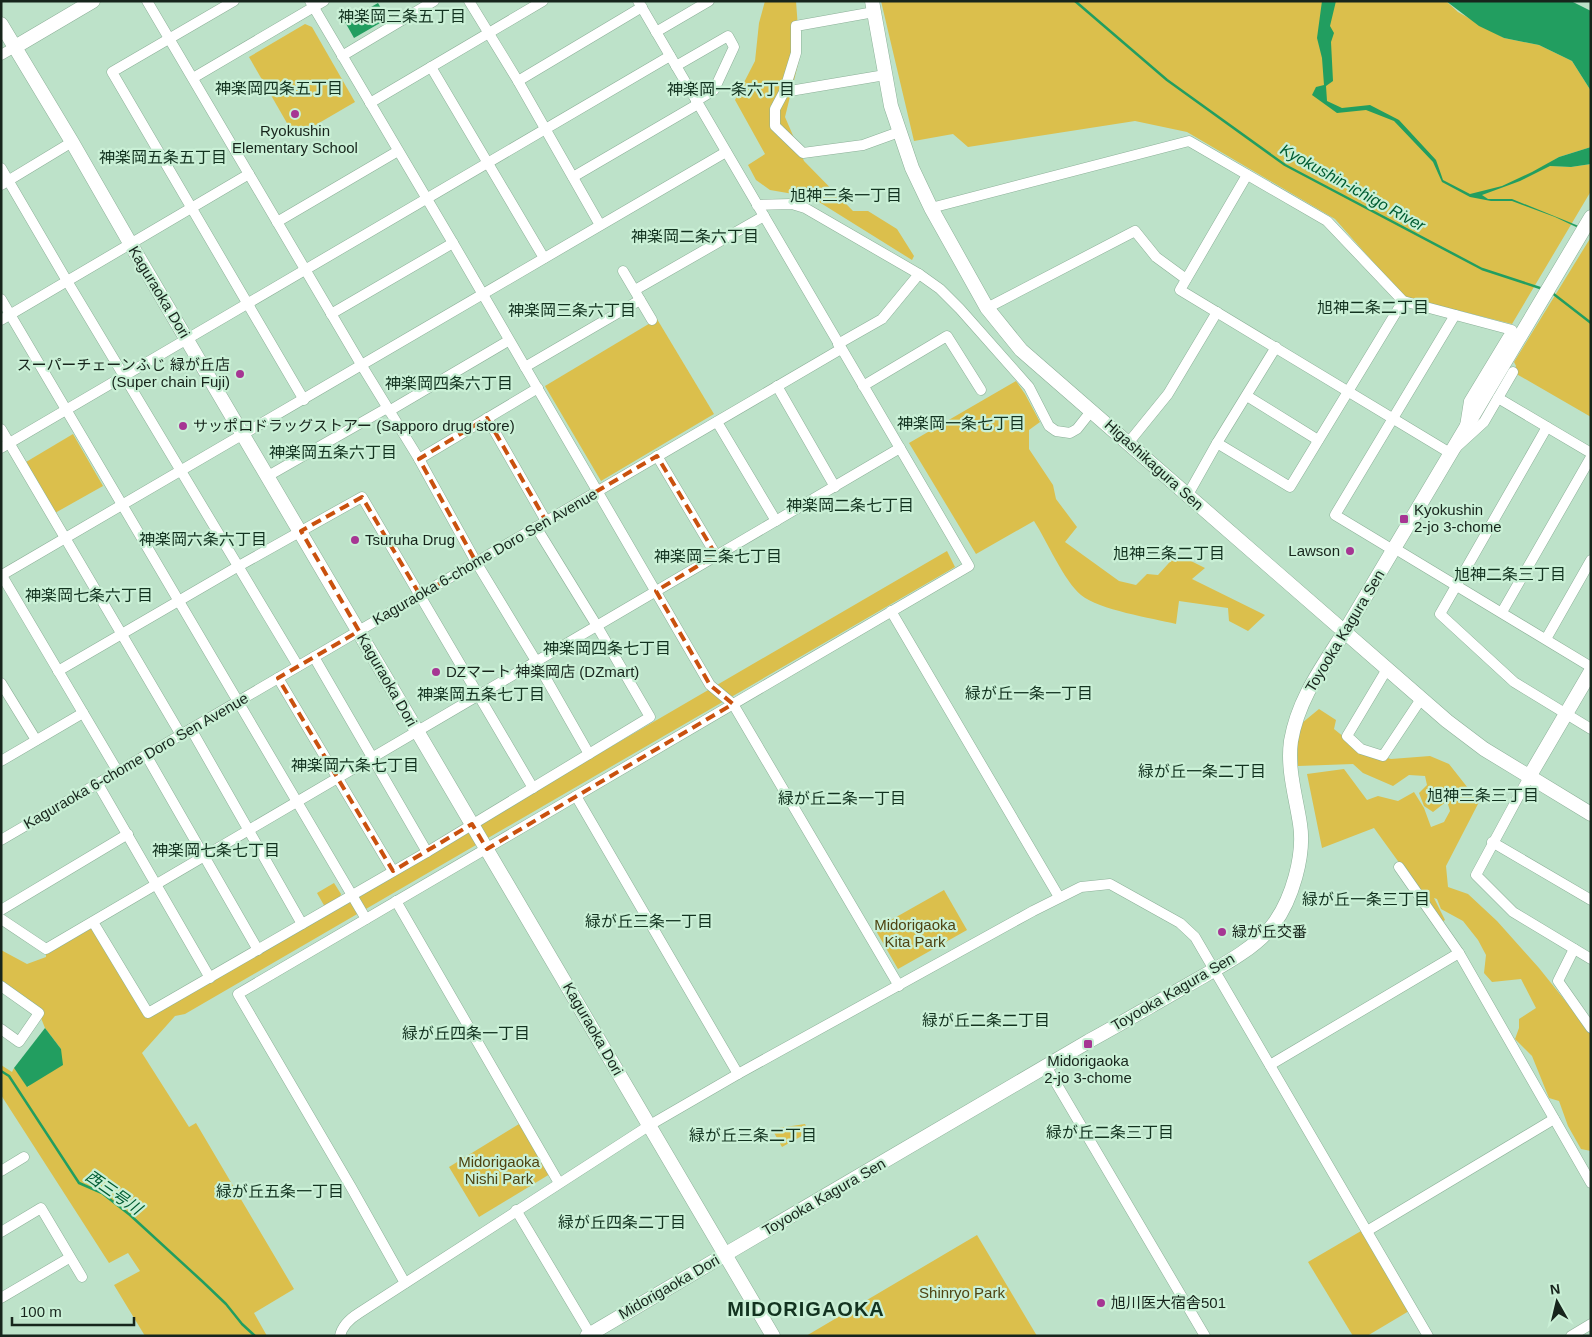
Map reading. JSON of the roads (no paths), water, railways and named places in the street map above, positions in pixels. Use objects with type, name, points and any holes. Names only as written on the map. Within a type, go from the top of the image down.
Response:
[{"type":"street","points":[[1,55],[93,1]]},
{"type":"street","points":[[147,1],[418,459],[589,754]]},
{"type":"street","points":[[234,1],[170,40],[112,72],[304,400]]},
{"type":"street","points":[[192,78],[312,4],[324,1]]},
{"type":"street","points":[[342,56],[434,1]]},
{"type":"street","points":[[470,1],[600,225]]},
{"type":"street","points":[[370,103],[543,1]]},
{"type":"street","points":[[656,32],[709,1]]},
{"type":"street","points":[[312,4],[710,685],[733,704],[898,986]]},
{"type":"street","points":[[405,1283],[238,994],[969,566],[839,347],[640,4],[518,81]]},
{"type":"street","points":[[873,6],[796,26],[796,52],[784,92],[775,109],[776,126],[803,153],[863,145],[899,132]]},
{"type":"street","name":"Higashikagura Sen","points":[[873,6],[885,76],[899,132],[912,168],[931,208],[987,308],[1021,350],[1129,442],[1186,495],[1447,721],[1484,749],[1591,814]]},
{"type":"street","name":"Kaguraoka Dori","points":[[1,24],[773,1336]]},
{"type":"street","points":[[573,177],[714,90],[734,47],[728,36],[676,66]]},
{"type":"street","points":[[5,446],[670,56]]},
{"type":"street","points":[[432,67],[544,258]]},
{"type":"street","points":[[784,92],[885,76]]},
{"type":"street","points":[[931,208],[1189,141],[1327,220],[1403,301],[1512,330],[1469,402],[1464,430]]},
{"type":"street","points":[[5,183],[72,142]]},
{"type":"street","points":[[277,222],[398,151]]},
{"type":"street","points":[[118,772],[2,575],[726,152]]},
{"type":"street","points":[[1,168],[5,183],[298,666]]},
{"type":"street","points":[[6,317],[250,174]]},
{"type":"street","points":[[1247,175],[1180,290],[1450,453],[1484,422],[1513,372]]},
{"type":"street","points":[[758,205],[792,204],[805,208],[919,274],[940,289],[1029,387],[1049,426],[1056,431],[1070,433],[1077,429],[1092,410]]},
{"type":"street","points":[[525,367],[764,216]]},
{"type":"street","name":"Toyooka Kagura Sen","points":[[726,1254],[1046,1066],[1226,963],[1255,942],[1272,926],[1284,907],[1291,890],[1300,855],[1301,828],[1290,770],[1291,743],[1298,713],[1308,690],[1591,217]]},
{"type":"street","points":[[987,308],[1135,231],[1156,257],[1186,279]]},
{"type":"street","points":[[332,314],[453,243]]},
{"type":"street","points":[[623,271],[652,320]]},
{"type":"street","name":"Kaguraoka 6-chome Doro Sen Avenue","points":[[1,840],[777,386],[882,320],[919,274]]},
{"type":"street","points":[[1,299],[6,317],[67,410],[366,918]]},
{"type":"street","points":[[1217,443],[1290,487],[1403,301]]},
{"type":"street","points":[[1129,442],[1168,394],[1217,312]]},
{"type":"street","points":[[1455,315],[1335,516],[1502,612],[1591,667]]},
{"type":"street","points":[[863,386],[947,336],[981,390]]},
{"type":"street","points":[[268,476],[508,341]]},
{"type":"street","points":[[1186,495],[1276,347]]},
{"type":"street","points":[[777,386],[836,487]]},
{"type":"street","points":[[418,459],[538,388]]},
{"type":"street","points":[[1247,396],[1318,440]]},
{"type":"street","points":[[1498,398],[1591,453]]},
{"type":"street","points":[[487,418],[546,522]]},
{"type":"street","points":[[717,422],[776,521]]},
{"type":"street","points":[[1547,427],[1440,614],[1514,682],[1591,729]]},
{"type":"street","points":[[1,430],[5,446],[65,539],[181,735]]},
{"type":"street","points":[[1,919],[46,949],[900,448]]},
{"type":"street","points":[[657,456],[716,555]]},
{"type":"street","points":[[1502,612],[1591,457]]},
{"type":"street","points":[[58,671],[362,497],[533,788]]},
{"type":"street","points":[[93,922],[148,1013],[427,852],[650,717],[536,527]]},
{"type":"street","points":[[1546,639],[1591,560]]},
{"type":"street","points":[[891,611],[1059,897]]},
{"type":"street","points":[[314,657],[427,852]]},
{"type":"street","points":[[1387,669],[1346,736],[1361,749],[1383,756],[1421,699]]},
{"type":"street","points":[[1591,671],[1492,842],[1476,875],[1513,912],[1591,959]]},
{"type":"street","points":[[278,678],[393,871]]},
{"type":"street","points":[[1,683],[36,740]]},
{"type":"street","points":[[1,761],[82,713]]},
{"type":"street","points":[[191,729],[302,924]]},
{"type":"street","points":[[146,756],[258,950]]},
{"type":"street","points":[[98,784],[210,978]]},
{"type":"street","points":[[576,796],[738,1074]]},
{"type":"street","points":[[1,910],[128,834]]},
{"type":"street","points":[[1492,842],[1591,900]]},
{"type":"street","points":[[1399,867],[1459,953],[1591,1183]]},
{"type":"street","points":[[340,1336],[340,1331],[352,1318],[559,1182],[650,1125],[738,1074],[1059,897],[1081,887],[1110,884],[1180,923],[1195,936],[1428,1336]]},
{"type":"street","points":[[396,901],[559,1182]]},
{"type":"street","points":[[1574,949],[1558,981],[1591,1028]]},
{"type":"street","points":[[1270,1065],[1459,953]]},
{"type":"street","points":[[1,986],[39,1013],[19,1042],[1,1029]]},
{"type":"street","points":[[1046,1066],[1205,1336]]},
{"type":"street","points":[[1367,1231],[1554,1119]]},
{"type":"street","points":[[1,1171],[24,1157]]},
{"type":"street","points":[[3,1227],[41,1208],[82,1277]]},
{"type":"street","points":[[516,1210],[593,1334]]},
{"type":"street","name":"Midorigaoka Dori","points":[[593,1334],[726,1254]]},
{"type":"street","points":[[1,1298],[69,1258]]},
{"type":"street","points":[[1570,1336],[1591,1324]]},
{"type":"waterway","name":"Kyokushin-ichigo River","points":[[1075,1],[1167,80],[1285,165],[1482,269],[1543,289]]},
{"type":"waterway","name":"Kyokushin-ichigo River","points":[[1551,292],[1591,323]]},
{"type":"waterway","name":"西三号川","points":[[1,1071],[9,1076],[79,1183],[102,1193],[130,1215],[226,1304],[242,1324],[255,1336]]},
{"type":"place","name":"Ryokushin Elementary School","points":[[295,114]]},
{"type":"place","name":"スーパーチェーンふじ 緑が丘店 (Super chain Fuji)","points":[[240,374]]},
{"type":"place","name":"サッポロドラッグストアー (Sapporo drug store)","points":[[183,426]]},
{"type":"place","name":"Kyokushin 2-jo 3-chome","points":[[1404,519]]},
{"type":"place","name":"Tsuruha Drug","points":[[355,540]]},
{"type":"place","name":"Lawson","points":[[1350,551]]},
{"type":"place","name":"DZマート 神楽岡店 (DZmart)","points":[[436,672]]},
{"type":"place","name":"緑が丘交番","points":[[1222,932]]},
{"type":"place","name":"Midorigaoka 2-jo 3-chome","points":[[1088,1044]]},
{"type":"place","name":"旭川医大宿舎501","points":[[1101,1303]]},
{"type":"district","name":"神楽岡三条五丁目","points":[[402,16]]},
{"type":"district","name":"神楽岡四条五丁目","points":[[279,88]]},
{"type":"district","name":"神楽岡一条六丁目","points":[[731,89]]},
{"type":"district","name":"神楽岡五条五丁目","points":[[163,157]]},
{"type":"district","name":"旭神三条一丁目","points":[[846,195]]},
{"type":"district","name":"神楽岡二条六丁目","points":[[695,236]]},
{"type":"district","name":"旭神二条二丁目","points":[[1373,307]]},
{"type":"district","name":"神楽岡三条六丁目","points":[[572,310]]},
{"type":"district","name":"神楽岡四条六丁目","points":[[449,383]]},
{"type":"district","name":"神楽岡一条七丁目","points":[[961,423]]},
{"type":"district","name":"神楽岡五条六丁目","points":[[333,452]]},
{"type":"district","name":"神楽岡二条七丁目","points":[[850,505]]},
{"type":"district","name":"神楽岡六条六丁目","points":[[203,539]]},
{"type":"district","name":"旭神三条二丁目","points":[[1169,553]]},
{"type":"district","name":"神楽岡三条七丁目","points":[[718,556]]},
{"type":"district","name":"旭神二条三丁目","points":[[1510,574]]},
{"type":"district","name":"神楽岡七条六丁目","points":[[89,595]]},
{"type":"district","name":"神楽岡四条七丁目","points":[[607,648]]},
{"type":"district","name":"緑が丘一条一丁目","points":[[1029,693]]},
{"type":"district","name":"神楽岡五条七丁目","points":[[481,694]]},
{"type":"district","name":"神楽岡六条七丁目","points":[[355,765]]},
{"type":"district","name":"緑が丘一条二丁目","points":[[1202,771]]},
{"type":"district","name":"旭神三条三丁目","points":[[1483,795]]},
{"type":"district","name":"緑が丘二条一丁目","points":[[842,798]]},
{"type":"district","name":"神楽岡七条七丁目","points":[[216,850]]},
{"type":"district","name":"緑が丘一条三丁目","points":[[1366,899]]},
{"type":"district","name":"緑が丘三条一丁目","points":[[649,921]]},
{"type":"district","name":"緑が丘二条二丁目","points":[[986,1020]]},
{"type":"district","name":"緑が丘四条一丁目","points":[[466,1033]]},
{"type":"district","name":"緑が丘二条三丁目","points":[[1110,1132]]},
{"type":"district","name":"緑が丘三条二丁目","points":[[753,1135]]},
{"type":"district","name":"緑が丘五条一丁目","points":[[280,1191]]},
{"type":"district","name":"緑が丘四条二丁目","points":[[622,1222]]},
{"type":"district","name":"MIDORIGAOKA","points":[[806,1309]]},
{"type":"park label","name":"Midorigaoka Kita Park","points":[[915,934]]},
{"type":"park label","name":"Midorigaoka Nishi Park","points":[[499,1170]]},
{"type":"park label","name":"Shinryo Park","points":[[962,1293]]}]
